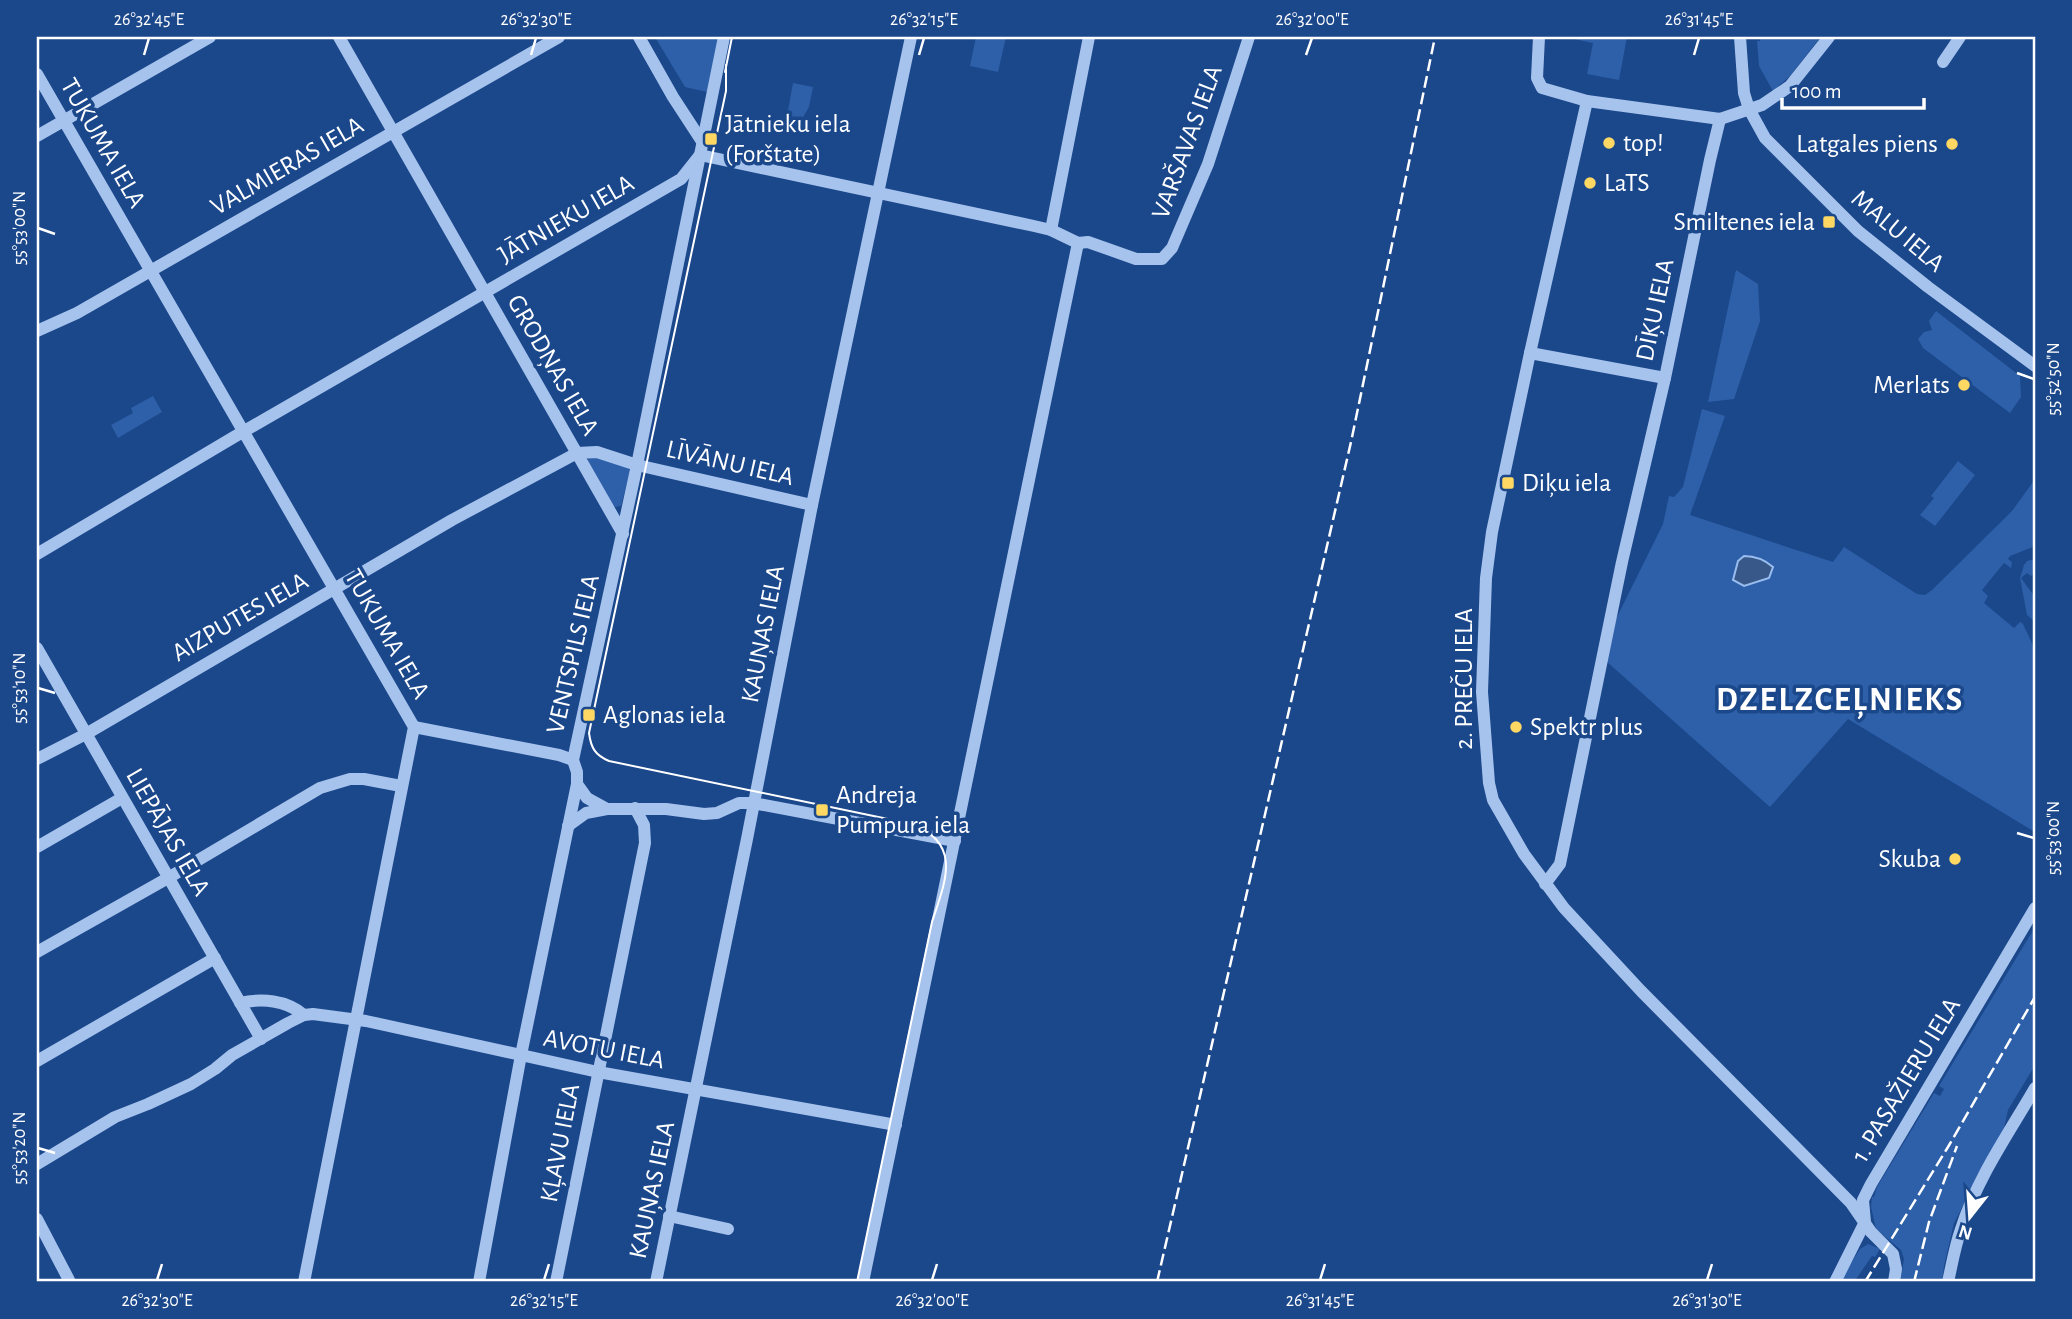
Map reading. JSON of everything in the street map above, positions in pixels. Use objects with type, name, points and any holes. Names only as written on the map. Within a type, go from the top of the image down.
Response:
[{"type":"street","points":[[37,136],[209,37]]},
{"type":"street","name":"GRODŅAS IELA","points":[[340,37],[623,534]]},
{"type":"street","name":"VALMIERAS IELA","points":[[37,331],[77,313],[559,37]]},
{"type":"street","points":[[639,37],[701,149],[879,193],[1051,230],[1078,243],[863,1282]]},
{"type":"street","name":"VENTSPILS IELA","points":[[479,1282],[521,1055],[577,783],[573,760],[623,534],[724,37]]},
{"type":"street","name":"KAUŅAS IELA","points":[[656,1282],[812,505],[911,37]]},
{"type":"street","points":[[1051,230],[1089,37]]},
{"type":"street","name":"VARŠAVAS IELA","points":[[1078,243],[1088,242],[1136,259],[1162,259],[1172,248],[1209,164],[1249,37]]},
{"type":"street","points":[[1539,37],[1537,78],[1542,88],[1587,101],[1720,119],[1769,101],[1790,86],[1829,37]]},
{"type":"street","points":[[1740,37],[1744,93],[1749,109]]},
{"type":"street","points":[[1943,62],[1960,37]]},
{"type":"street","name":"TUKUMA IELA","points":[[37,74],[414,727],[304,1282]]},
{"type":"street","name":"2. PREČU IELA","points":[[1587,101],[1492,532],[1486,578],[1483,719],[1493,800],[1524,854],[1564,908],[1641,992],[1851,1203],[1871,1232],[1894,1254],[1894,1282]]},
{"type":"street","name":"MALU IELA","points":[[1749,109],[1765,138],[1858,231],[2035,366]]},
{"type":"street","name":"DĪĶU IELA","points":[[1530,353],[1665,378],[1720,119]]},
{"type":"street","name":"JĀTNIEKU IELA","points":[[37,554],[244,431],[681,179],[701,149]]},
{"type":"street","points":[[1545,884],[1560,864],[1622,562],[1665,378]]},
{"type":"street","name":"LĪVĀNU IELA","points":[[577,453],[597,452],[637,466],[812,505]]},
{"type":"street","name":"AIZPUTES IELA","points":[[37,759],[86,734],[452,520],[577,453]]},
{"type":"street","name":"LIEPĀJAS IELA","points":[[37,648],[261,1039]]},
{"type":"street","points":[[414,727],[573,760]]},
{"type":"street","points":[[37,952],[320,788],[350,779],[401,786]]},
{"type":"street","points":[[577,783],[587,797],[607,809]]},
{"type":"street","points":[[37,847],[122,797]]},
{"type":"street","points":[[568,826],[586,813],[607,809],[666,809],[704,814],[718,813],[739,803],[753,803],[955,841]]},
{"type":"street","name":"KĻAVU IELA","points":[[555,1282],[645,843],[644,825],[635,808]]},
{"type":"street","name":"1. PASAŽIERU IELA","points":[[1835,1282],[1865,1222],[1863,1200],[1871,1184],[2035,908]]},
{"type":"street","points":[[37,1061],[215,958]]},
{"type":"street","name":"AVOTU IELA","points":[[240,1003],[257,999],[293,1005],[304,1015],[323,1014],[355,1019],[598,1072],[895,1125]]},
{"type":"street","points":[[37,1164],[114,1117],[191,1083],[232,1055],[304,1015]]},
{"type":"street","points":[[1948,1282],[1960,1230],[1969,1207],[2035,1088]]},
{"type":"street","points":[[669,1216],[729,1229]]},
{"type":"street","points":[[37,1219],[69,1280]]},
{"type":"shaded area","points":[[655,37],[719,37],[707,92],[685,87]]},
{"type":"shaded area","points":[[976,37],[1006,37],[998,72],[970,66]]},
{"type":"shaded area","points":[[1564,37],[1627,37],[1619,80],[1587,74],[1593,43]]},
{"type":"shaded area","points":[[1760,37],[1819,39],[1790,76],[1773,91],[1759,66],[1757,41],[1760,41]]},
{"type":"shaded area","points":[[793,83],[813,87],[809,107],[802,119],[787,116]]},
{"type":"shaded area","points":[[1736,270],[1758,284],[1760,321],[1734,399],[1708,402]]},
{"type":"shaded area","points":[[1936,311],[2020,376],[2021,397],[2010,413],[1923,348],[1918,339],[1924,332],[1932,330],[1929,321]]},
{"type":"shaded area","points":[[153,396],[162,412],[118,438],[111,425],[133,413],[131,408]]},
{"type":"shaded area","points":[[1702,409],[1725,416],[1690,515],[1833,562],[1844,547],[1917,594],[1925,595],[1932,590],[2012,511],[2035,479],[2035,546],[2010,556],[2008,559],[2012,562],[2011,568],[2004,563],[1982,590],[1988,596],[1984,603],[2014,628],[2020,622],[2023,624],[2035,650],[2035,832],[1848,719],[1770,807],[1606,661],[1615,621],[1663,524],[1669,496],[1674,497],[1683,487]]},
{"type":"shaded area","points":[[592,456],[628,467],[630,471],[621,506],[615,507],[611,504],[587,462]]},
{"type":"shaded area","points":[[1958,461],[1975,475],[1935,526],[1920,515]]},
{"type":"shaded area","points":[[1744,556],[1760,559],[1773,567],[1769,578],[1744,586],[1733,580],[1738,561]]},
{"type":"shaded area","points":[[2035,559],[2035,573],[2031,576],[2027,573],[2021,578],[2035,597],[2035,622],[2027,615],[2020,578],[2027,561]]},
{"type":"shaded area","points":[[2035,927],[2035,1065],[2008,1110],[2004,1128],[1954,1223],[1942,1282],[1900,1282],[1904,1259],[1901,1250],[1876,1229],[1871,1207],[1872,1197],[1934,1093],[1940,1096],[1944,1089],[1939,1086]]},
{"type":"shaded area","points":[[1868,1244],[1880,1249],[1875,1257],[1872,1256],[1854,1282],[1839,1282],[1860,1249]]},
{"type":"tram line","points":[[725,72],[732,37]]},
{"type":"tram line","points":[[726,65],[726,91],[589,733],[594,750],[609,761],[912,824],[928,832],[944,853],[945,879],[932,922],[857,1282]]},
{"type":"railway","points":[[1157,1282],[1351,442],[1435,37]]},
{"type":"railway","points":[[1865,1282],[1948,1147],[2035,997]]},
{"type":"railway","points":[[1914,1282],[1929,1222],[1957,1146]]},
{"type":"place","name":"Jātnieku iela (Forštate)","points":[[711,139]]},
{"type":"place","name":"top!","points":[[1609,143]]},
{"type":"place","name":"Latgales piens","points":[[1952,144]]},
{"type":"place","name":"LaTS","points":[[1590,183]]},
{"type":"place","name":"Smiltenes iela","points":[[1829,222]]},
{"type":"place","name":"Merlats","points":[[1964,385]]},
{"type":"place","name":"Diķu iela","points":[[1508,483]]},
{"type":"place","name":"Aglonas iela","points":[[589,715]]},
{"type":"place","name":"Spektr plus","points":[[1516,727]]},
{"type":"place","name":"Andreja Pumpura iela","points":[[822,810]]},
{"type":"place","name":"Skuba","points":[[1955,859]]},
{"type":"district","name":"DZELZCEĻNIEKS","points":[[1840,700]]}]
